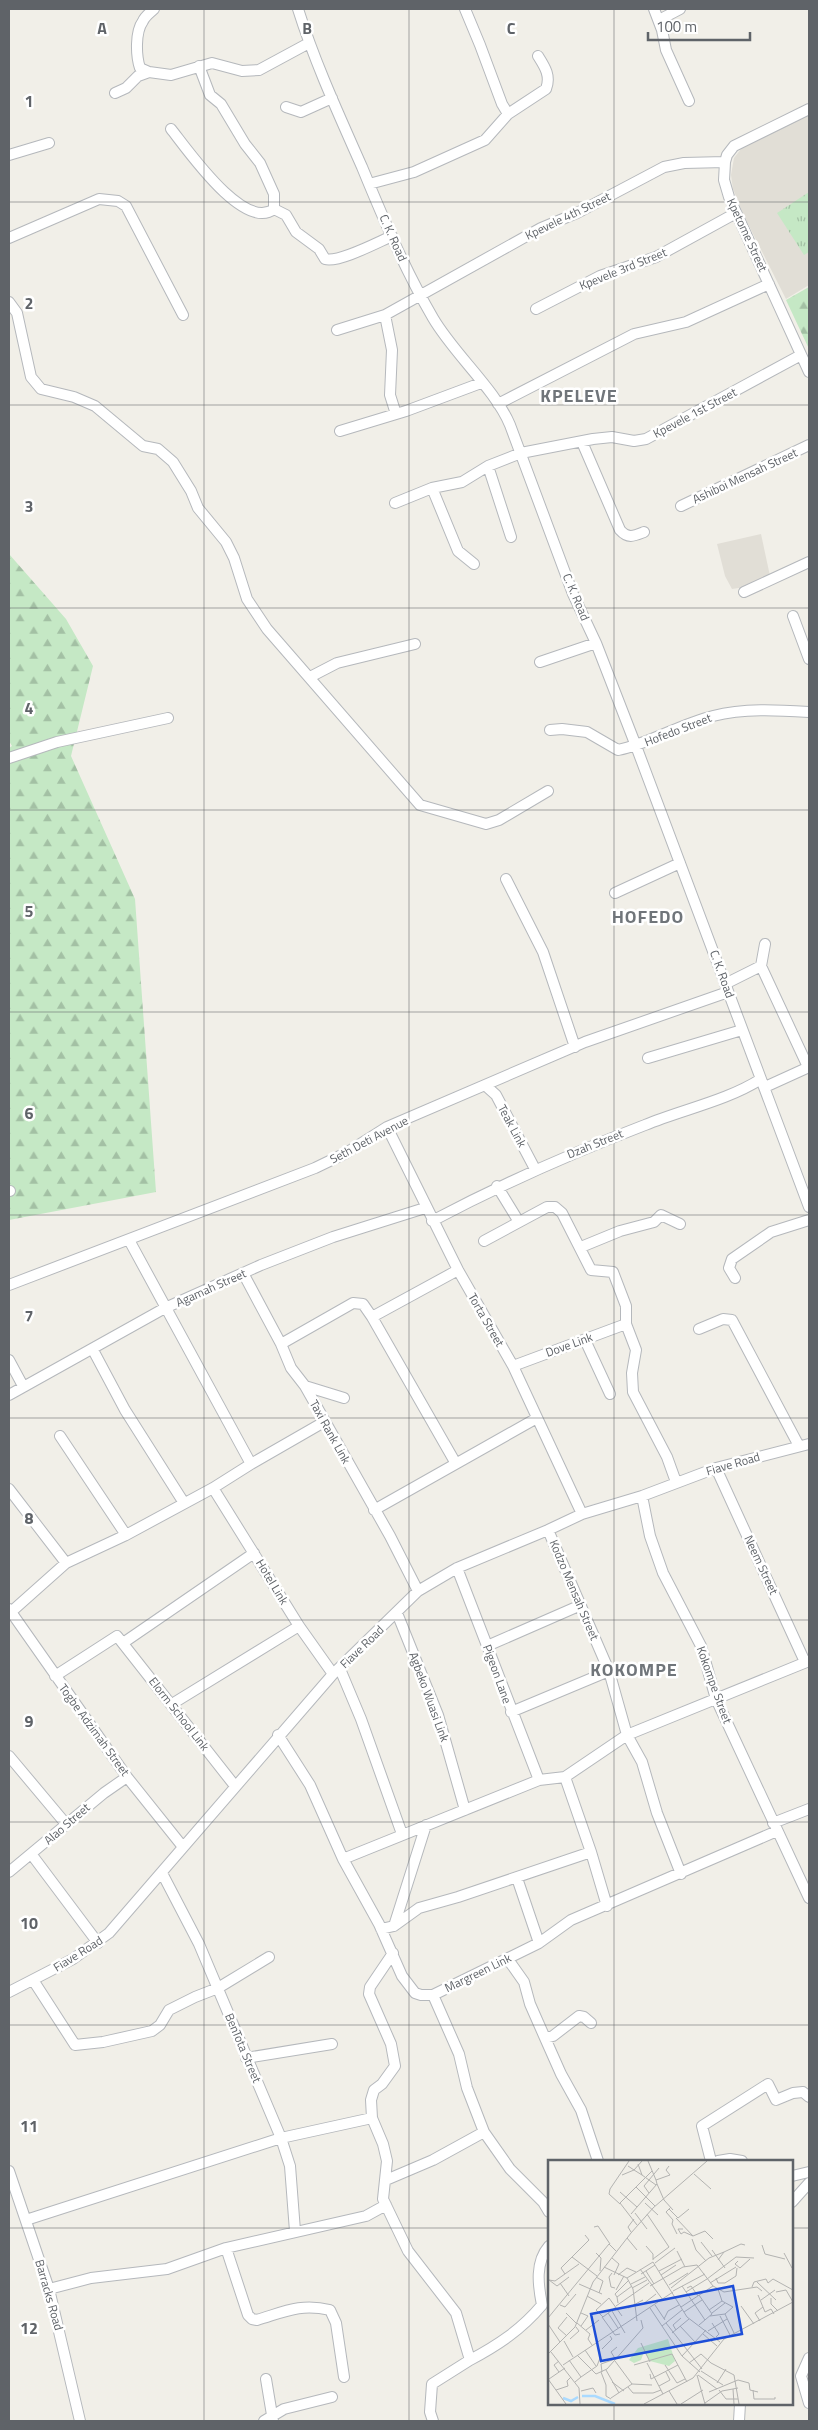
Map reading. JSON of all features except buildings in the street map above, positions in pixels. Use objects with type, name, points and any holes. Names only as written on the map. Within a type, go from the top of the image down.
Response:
[{"type":"street","points":[[154,9],[142,22],[137,60],[140,68],[149,72],[171,75],[212,63],[242,71],[259,70],[309,43]]},
{"type":"street","name":"C. K. Road","points":[[298,9],[309,43],[332,98],[420,296],[445,338],[508,419],[570,585],[596,643],[636,746],[809,1207]]},
{"type":"street","points":[[465,9],[502,104],[508,114]]},
{"type":"street","points":[[654,9],[659,20],[666,50],[688,101]]},
{"type":"street","points":[[659,20],[680,9]]},
{"type":"street","points":[[369,184],[414,172],[485,140],[508,114],[546,89],[547,71],[538,56]]},
{"type":"street","points":[[199,66],[210,95],[221,104],[245,144],[260,163],[274,194],[274,209]]},
{"type":"street","points":[[115,93],[126,88],[138,76],[149,72]]},
{"type":"street","points":[[286,107],[301,112],[332,98]]},
{"type":"street","points":[[725,162],[730,150],[740,142],[809,109]]},
{"type":"street","points":[[171,128],[212,181],[227,194],[260,214],[266,214],[274,209]]},
{"type":"street","points":[[9,155],[50,143]]},
{"type":"street","name":"Kpetome Street","points":[[725,162],[724,180],[736,213],[809,372]]},
{"type":"street","name":"Kpevele 4th Street","points":[[337,330],[384,316],[541,228],[577,213],[664,168],[684,163],[725,162]]},
{"type":"street","points":[[9,238],[98,199],[118,201],[126,206],[183,315]]},
{"type":"street","points":[[274,209],[286,215],[296,232],[318,249],[327,260],[351,254],[392,236]]},
{"type":"street","name":"Kpevele 3rd Street","points":[[536,309],[600,276],[656,257],[736,213]]},
{"type":"street","points":[[498,404],[634,334],[686,322],[769,284]]},
{"type":"street","points":[[9,302],[17,312],[31,377],[41,389],[74,397],[95,406],[143,446],[158,449],[173,462],[191,491],[198,508],[226,542],[234,558],[247,599],[266,629],[310,677],[420,805],[486,824],[499,820],[548,791]]},
{"type":"street","points":[[384,316],[392,350],[390,395],[396,414]]},
{"type":"street","name":"Kpevele 1st Street","points":[[396,503],[432,488],[462,482],[488,466],[521,453],[612,438],[634,441],[646,439],[801,356]]},
{"type":"street","points":[[340,431],[396,414],[481,383]]},
{"type":"street","points":[[582,442],[620,530],[625,536],[631,537],[644,532]]},
{"type":"street","name":"Ashiboi Mensah Street","points":[[681,506],[809,446]]},
{"type":"street","points":[[488,466],[511,537]]},
{"type":"street","points":[[432,488],[458,551],[474,564]]},
{"type":"street","points":[[744,592],[809,562]]},
{"type":"street","points":[[793,616],[809,659]]},
{"type":"street","points":[[540,662],[596,643]]},
{"type":"street","points":[[310,677],[337,663],[415,644]]},
{"type":"street","name":"Hofedo Street","points":[[636,746],[711,716],[737,711],[809,712]]},
{"type":"street","points":[[9,758],[57,742],[168,718]]},
{"type":"street","points":[[550,730],[562,729],[587,732],[618,750],[636,746]]},
{"type":"street","points":[[616,893],[680,863]]},
{"type":"street","points":[[506,879],[542,952],[574,1047]]},
{"type":"street","points":[[765,944],[762,966],[809,1067]]},
{"type":"street","name":"Seth Deti Avenue","points":[[9,1285],[315,1168],[346,1153],[387,1127],[574,1047],[727,988],[762,966]]},
{"type":"street","points":[[648,1058],[742,1030]]},
{"type":"street","name":"Dzah Street","points":[[432,1221],[535,1169],[654,1121],[809,1067]]},
{"type":"street","name":"Teak Link","points":[[486,1086],[496,1095],[535,1169]]},
{"type":"street","name":"Torta Street","points":[[387,1127],[425,1208],[512,1366],[582,1514]]},
{"type":"street","points":[[498,1186],[519,1222]]},
{"type":"street","points":[[484,1241],[547,1208],[555,1207],[562,1213],[581,1247],[591,1270],[613,1272],[626,1306],[626,1324],[636,1350],[632,1373],[633,1392],[667,1456],[676,1482]]},
{"type":"street","name":"Agamah Street","points":[[9,1396],[23,1386],[93,1350],[165,1308],[333,1237],[425,1208]]},
{"type":"street","points":[[581,1247],[620,1231],[654,1222],[661,1215],[680,1224]]},
{"type":"street","points":[[735,1278],[729,1268],[735,1258],[771,1232],[809,1220]]},
{"type":"street","points":[[129,1240],[251,1464]]},
{"type":"street","points":[[372,1317],[458,1270]]},
{"type":"street","name":"Taxi Rank Link","points":[[244,1273],[281,1344],[291,1368],[305,1386],[418,1591]]},
{"type":"street","points":[[281,1344],[353,1303],[363,1304],[455,1462]]},
{"type":"street","points":[[698,1329],[723,1319],[732,1320],[804,1445]]},
{"type":"street","name":"Dove Link","points":[[512,1366],[626,1324]]},
{"type":"street","points":[[585,1340],[610,1394]]},
{"type":"street","points":[[93,1350],[126,1410],[184,1504]]},
{"type":"street","points":[[9,1360],[23,1386]]},
{"type":"street","points":[[305,1386],[344,1398]]},
{"type":"street","points":[[374,1510],[455,1462],[536,1418]]},
{"type":"street","points":[[10,1610],[66,1563],[126,1535],[184,1504],[324,1422]]},
{"type":"street","points":[[60,1436],[126,1535]]},
{"type":"street","name":"Fiave Road","points":[[9,1992],[72,1959],[98,1943],[109,1933],[278,1735],[336,1671],[418,1591],[457,1568],[582,1514],[642,1496],[716,1468],[804,1445]]},
{"type":"street","name":"Neem Street","points":[[716,1468],[807,1662]]},
{"type":"street","name":"Hotel Link","points":[[213,1488],[299,1626],[336,1671],[361,1719],[402,1834]]},
{"type":"street","points":[[9,1489],[66,1563]]},
{"type":"street","name":"Kokompe Street","points":[[642,1496],[650,1536],[663,1573],[701,1646],[716,1699],[809,1898]]},
{"type":"street","name":"Kodzo Mensah Street","points":[[548,1530],[609,1671],[627,1735],[642,1762],[657,1812],[681,1874]]},
{"type":"street","points":[[55,1676],[112,1637],[117,1636],[123,1643],[254,1552]]},
{"type":"street","name":"Pigeon Lane","points":[[457,1568],[511,1712],[539,1780]]},
{"type":"street","points":[[487,1646],[580,1605]]},
{"type":"street","name":"Togbe Adzimah Street","points":[[10,1610],[127,1777],[183,1847]]},
{"type":"street","name":"Agbeko Wuasi Link","points":[[397,1613],[438,1715],[465,1810]]},
{"type":"street","points":[[172,1704],[299,1626]]},
{"type":"street","name":"Elorm School Link","points":[[123,1643],[235,1786]]},
{"type":"street","points":[[343,1859],[539,1780],[565,1777],[627,1735],[807,1662]]},
{"type":"street","points":[[511,1712],[609,1671]]},
{"type":"street","name":"Margreen Link","points":[[278,1735],[310,1785],[343,1859],[381,1929],[409,1987],[421,1995],[433,1995],[539,1943],[571,1920],[681,1874],[809,1808]]},
{"type":"street","points":[[9,1756],[13,1768],[66,1824]]},
{"type":"street","name":"Alao Street","points":[[9,1872],[32,1855],[66,1824],[127,1777]]},
{"type":"street","points":[[565,1777],[591,1852],[607,1906]]},
{"type":"street","points":[[394,1926],[426,1825]]},
{"type":"street","points":[[381,1929],[394,1926],[419,1908],[517,1878],[591,1852]]},
{"type":"street","points":[[32,1855],[98,1943]]},
{"type":"street","name":"BenTota Street","points":[[162,1873],[199,1944],[281,2138],[290,2166],[295,2231]]},
{"type":"street","points":[[517,1878],[539,1943]]},
{"type":"street","points":[[392,1953],[370,1987],[369,1994],[391,2044],[395,2066],[382,2084],[374,2090],[371,2100],[372,2118],[383,2144],[387,2161],[383,2199],[408,2252],[456,2313],[470,2360]]},
{"type":"street","points":[[34,1980],[75,2045],[102,2042],[152,2030],[160,2025],[169,2010],[218,1988],[269,1957]]},
{"type":"street","points":[[507,1958],[524,1982],[530,2004],[545,2038],[581,2110],[598,2160]]},
{"type":"street","points":[[433,1995],[456,2047],[467,2088],[484,2132],[510,2169],[543,2202],[548,2210]]},
{"type":"street","points":[[545,2038],[553,2036],[579,2016],[591,2023]]},
{"type":"street","points":[[246,2058],[332,2044]]},
{"type":"street","points":[[711,2160],[702,2126],[741,2100],[768,2084],[776,2100],[792,2093],[802,2092],[809,2097]]},
{"type":"street","points":[[26,2220],[281,2138],[372,2118]]},
{"type":"street","points":[[386,2180],[433,2160],[484,2132]]},
{"type":"street","name":"Barracks Road","points":[[9,2171],[49,2289],[80,2421]]},
{"type":"street","points":[[793,2176],[809,2172]]},
{"type":"street","points":[[793,2201],[809,2183]]},
{"type":"street","points":[[49,2289],[92,2278],[167,2269],[226,2248],[366,2216],[386,2205]]},
{"type":"street","points":[[433,2421],[430,2412],[432,2384],[505,2340],[527,2324],[546,2306],[538,2285],[541,2255],[548,2247]]},
{"type":"street","points":[[226,2248],[248,2315],[252,2319],[257,2320],[298,2307],[316,2306],[330,2310],[336,2323],[344,2377]]},
{"type":"street","points":[[809,2358],[800,2376],[809,2403]]},
{"type":"street","points":[[266,2380],[269,2420]]},
{"type":"street","points":[[269,2420],[284,2409],[332,2397]]},
{"type":"street","points":[[739,2421],[740,2405]]},
{"type":"shaded area","points":[[809,113],[809,285],[786,299],[744,216],[733,189],[731,175],[734,158],[744,145]]},
{"type":"shaded area","points":[[761,534],[770,576],[745,587],[732,589],[725,576],[717,544]]},
{"type":"green space","points":[[809,192],[809,252],[804,255],[777,213]]},
{"type":"green space","points":[[809,287],[809,349],[786,300]]},
{"type":"green space","points":[[9,554],[66,619],[93,666],[71,756],[135,899],[156,1192],[9,1220],[9,748],[12,746],[9,741]]},
{"type":"district","name":"KPELEVE","points":[[579,396]]},
{"type":"district","name":"HOFEDO","points":[[648,917]]},
{"type":"district","name":"KOKOMPE","points":[[634,1670]]}]
